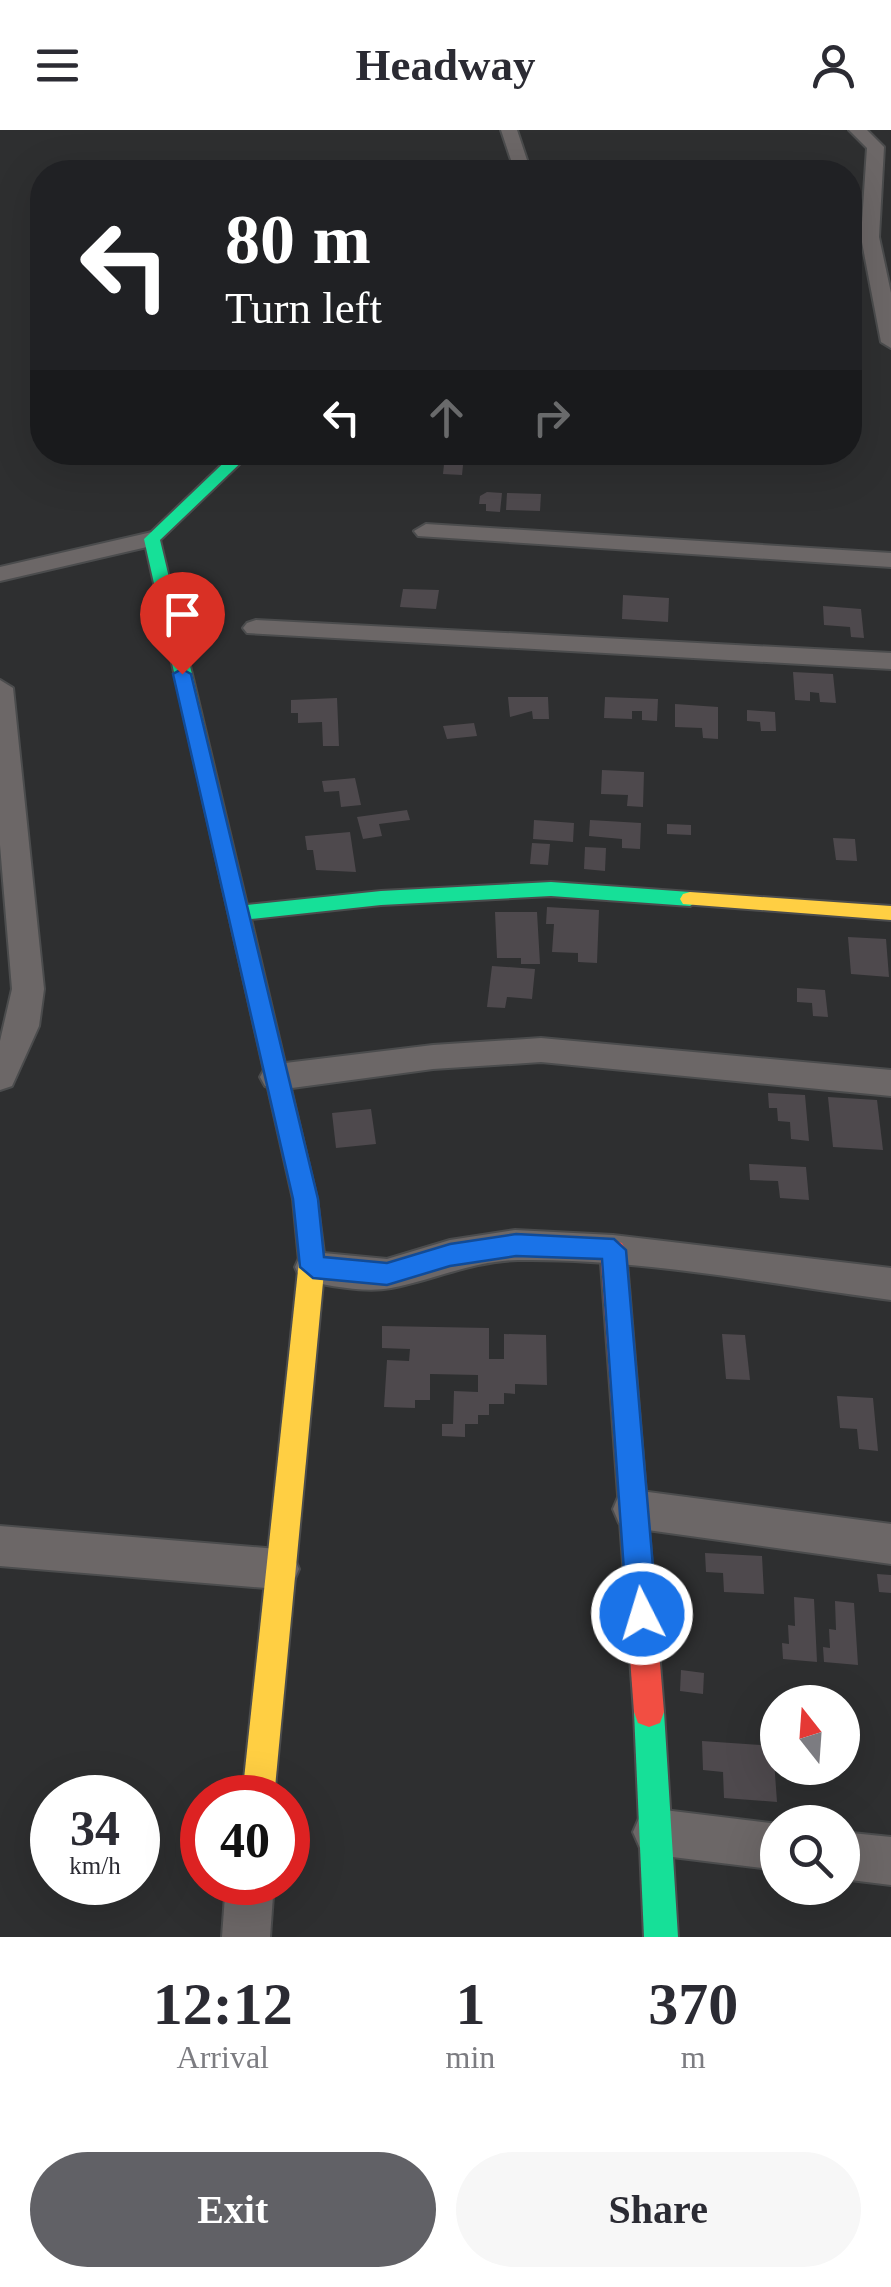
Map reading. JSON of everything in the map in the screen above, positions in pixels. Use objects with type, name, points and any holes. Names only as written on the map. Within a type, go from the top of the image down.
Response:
[{"type":"street","points":[[509,130],[519,160]]},
{"type":"street","points":[[857,130],[876,146],[870,237],[891,342]]},
{"type":"street","points":[[0,574],[152,539],[231,465]]},
{"type":"street","points":[[426,531],[891,560]]},
{"type":"street","points":[[152,539],[305,1199],[313,1267],[278,1569],[260,1775]]},
{"type":"street","points":[[256,628],[891,661]]},
{"type":"street","points":[[0,688],[28,989],[24,1026],[0,1077]]},
{"type":"street","points":[[237,913],[381,898],[551,889],[891,913]]},
{"type":"street","points":[[278,1077],[433,1057],[540,1050],[891,1083]]},
{"type":"street","points":[[313,1267],[387,1274],[450,1255],[516,1245],[614,1250],[891,1284]]},
{"type":"street","points":[[614,1250],[656,1832],[660,1937]]},
{"type":"street","points":[[633,1509],[891,1544]]},
{"type":"street","points":[[0,1546],[278,1569]]},
{"type":"street","points":[[656,1832],[760,1845]]},
{"type":"street","points":[[860,1857],[891,1861]]},
{"type":"street","points":[[246,1937],[248,1905]]},
{"type":"building","points":[[444,465],[463,465],[462,475],[443,474]]},
{"type":"building","points":[[487,492],[502,493],[500,512],[486,511],[486,504],[479,504],[480,496]]},
{"type":"building","points":[[507,493],[541,494],[540,511],[506,510]]},
{"type":"building","points":[[403,589],[439,590],[436,609],[400,607]]},
{"type":"building","points":[[623,595],[669,598],[668,622],[622,619]]},
{"type":"building","points":[[823,606],[861,609],[864,638],[851,637],[850,627],[824,625]]},
{"type":"building","points":[[793,672],[833,674],[836,703],[820,702],[819,693],[810,692],[810,701],[795,700]]},
{"type":"building","points":[[508,697],[548,697],[549,719],[533,719],[532,711],[510,717]]},
{"type":"building","points":[[605,697],[658,699],[657,721],[642,720],[642,711],[632,711],[632,719],[604,718]]},
{"type":"building","points":[[337,698],[339,746],[323,746],[322,722],[298,723],[298,713],[291,713],[291,700]]},
{"type":"building","points":[[675,704],[718,707],[718,739],[703,738],[702,728],[675,727]]},
{"type":"building","points":[[747,710],[775,712],[776,731],[761,731],[760,722],[747,721]]},
{"type":"building","points":[[474,723],[477,736],[447,739],[443,726]]},
{"type":"building","points":[[602,770],[644,772],[643,807],[627,806],[628,795],[601,794]]},
{"type":"building","points":[[355,778],[361,805],[341,807],[339,791],[324,792],[322,781]]},
{"type":"building","points":[[407,810],[410,820],[379,824],[382,836],[363,839],[357,817]]},
{"type":"building","points":[[534,820],[574,823],[573,842],[533,839]]},
{"type":"building","points":[[590,820],[641,823],[640,849],[622,848],[622,839],[589,836]]},
{"type":"building","points":[[667,824],[691,825],[691,835],[667,834]]},
{"type":"building","points":[[350,832],[356,872],[316,870],[313,850],[307,850],[305,836]]},
{"type":"building","points":[[833,838],[855,839],[857,861],[836,860]]},
{"type":"building","points":[[532,843],[550,844],[548,865],[530,864]]},
{"type":"building","points":[[585,847],[606,848],[605,871],[584,869]]},
{"type":"building","points":[[547,907],[599,910],[597,963],[578,962],[578,953],[552,952],[554,924],[546,924]]},
{"type":"building","points":[[495,912],[537,912],[540,964],[521,964],[521,958],[497,958]]},
{"type":"building","points":[[848,937],[886,939],[889,977],[851,974]]},
{"type":"building","points":[[492,966],[535,969],[532,999],[507,997],[505,1008],[487,1007]]},
{"type":"building","points":[[797,988],[825,990],[828,1017],[813,1016],[812,1003],[797,1002]]},
{"type":"building","points":[[768,1093],[805,1095],[809,1141],[791,1139],[790,1122],[778,1121],[777,1108],[769,1108]]},
{"type":"building","points":[[828,1097],[877,1100],[883,1150],[833,1147]]},
{"type":"building","points":[[371,1109],[376,1144],[336,1148],[332,1113]]},
{"type":"building","points":[[749,1164],[806,1167],[809,1200],[780,1198],[778,1181],[750,1180]]},
{"type":"building","points":[[382,1326],[489,1328],[489,1359],[504,1359],[504,1334],[546,1335],[547,1385],[515,1384],[515,1394],[504,1393],[504,1404],[489,1404],[489,1415],[478,1415],[478,1424],[465,1424],[465,1437],[442,1436],[442,1424],[453,1424],[454,1391],[478,1392],[478,1375],[430,1374],[430,1400],[415,1400],[415,1408],[384,1407],[387,1360],[409,1361],[410,1349],[382,1348]]},
{"type":"building","points":[[722,1334],[745,1335],[750,1380],[726,1379]]},
{"type":"building","points":[[837,1396],[873,1398],[878,1451],[859,1449],[857,1429],[840,1428]]},
{"type":"building","points":[[705,1553],[762,1556],[764,1594],[724,1592],[723,1573],[706,1572]]},
{"type":"building","points":[[877,1574],[891,1575],[891,1593],[879,1592]]},
{"type":"building","points":[[794,1597],[814,1599],[817,1662],[783,1659],[782,1643],[789,1644],[788,1625],[795,1626]]},
{"type":"building","points":[[835,1601],[854,1603],[858,1665],[824,1662],[823,1647],[830,1648],[829,1629],[836,1630]]},
{"type":"building","points":[[681,1670],[704,1673],[703,1694],[680,1691]]},
{"type":"building","points":[[702,1741],[760,1745],[760,1785],[776,1785],[777,1802],[724,1798],[723,1772],[703,1770]]},
{"type":"traffic: fast","points":[[231,465],[152,539],[305,1199],[312,1261]]},
{"type":"traffic: fast","points":[[237,913],[381,898],[551,889],[690,899]]},
{"type":"traffic: fast","points":[[649,1712],[661,1937]]},
{"type":"traffic: slow","points":[[690,899],[891,913]]},
{"type":"traffic: slow","points":[[260,1775],[312,1261]]},
{"type":"traffic: jam","points":[[613,1250],[649,1712]]},
{"type":"route","points":[[182,674],[305,1199],[313,1267],[387,1274],[450,1255],[516,1245],[614,1250],[642,1614]]}]
